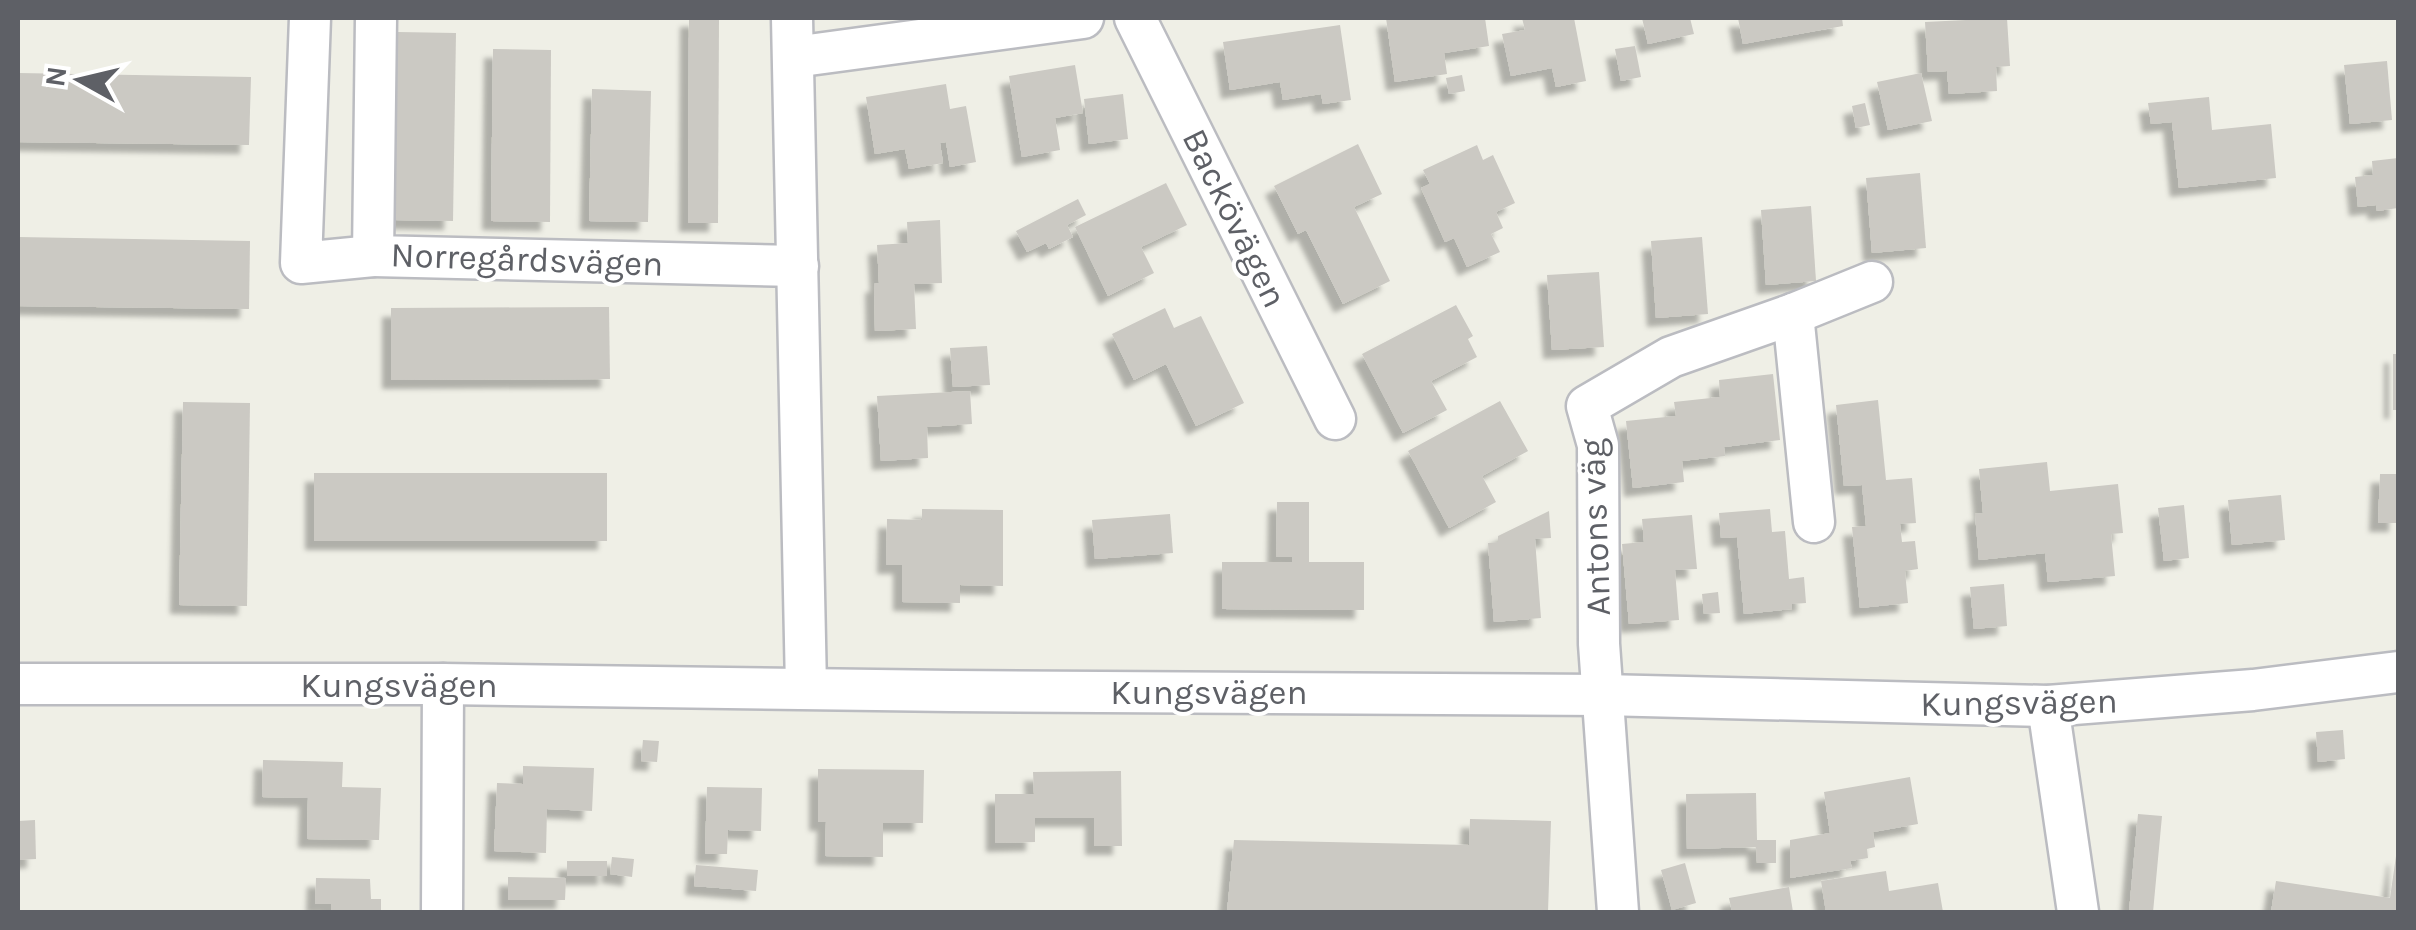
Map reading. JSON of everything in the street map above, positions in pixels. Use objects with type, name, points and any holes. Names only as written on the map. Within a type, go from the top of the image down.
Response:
[{"type":"street","points":[[310,18],[301,263],[373,256]]},
{"type":"street","name":"Norregårdsvägen","points":[[376,18],[373,256],[798,266]]},
{"type":"street","points":[[806,688],[793,37],[1083,18]]},
{"type":"street","name":"Backövägen","points":[[1135,18],[1335,419]]},
{"type":"street","name":"Antons väg","points":[[1603,695],[1598,445],[1587,406],[1672,358],[1872,282]]},
{"type":"street","points":[[1794,314],[1814,522]]},
{"type":"street","name":"Kungsvägen","points":[[18,684],[1603,695],[2048,706],[2253,690],[2398,672]]},
{"type":"street","points":[[442,912],[443,684]]},
{"type":"street","points":[[1603,695],[1618,912]]},
{"type":"street","points":[[2048,706],[2078,912]]},
{"type":"building","points":[[689,18],[719,18],[718,223],[688,223]]},
{"type":"building","points":[[1386,18],[1485,18],[1489,46],[1444,53],[1447,74],[1395,82]]},
{"type":"building","points":[[1522,18],[1574,18],[1586,81],[1556,87],[1552,68],[1511,76],[1502,34],[1525,30]]},
{"type":"building","points":[[1642,18],[1690,18],[1694,34],[1648,44]]},
{"type":"building","points":[[1738,18],[1842,18],[1843,26],[1743,44]]},
{"type":"building","points":[[2007,18],[2010,66],[1996,67],[1997,91],[1949,94],[1947,71],[1928,72],[1925,22]]},
{"type":"building","points":[[1340,25],[1351,100],[1323,104],[1321,94],[1283,100],[1280,82],[1230,90],[1223,42]]},
{"type":"building","points":[[398,32],[456,33],[453,221],[395,220]]},
{"type":"building","points":[[1635,46],[1641,77],[1621,81],[1615,49]]},
{"type":"building","points":[[493,49],[551,50],[550,222],[491,221]]},
{"type":"building","points":[[2387,61],[2392,120],[2350,124],[2344,65]]},
{"type":"building","points":[[1075,65],[1083,113],[1055,118],[1060,150],[1022,157],[1009,76]]},
{"type":"building","points":[[18,73],[251,77],[249,145],[18,142]]},
{"type":"building","points":[[1921,73],[1932,121],[1888,130],[1877,82]]},
{"type":"building","points":[[1462,75],[1465,91],[1449,94],[1446,78]]},
{"type":"building","points":[[946,84],[950,109],[966,106],[976,162],[950,167],[946,142],[940,143],[943,163],[909,169],[905,149],[875,154],[866,97]]},
{"type":"building","points":[[592,89],[651,91],[648,222],[589,221]]},
{"type":"building","points":[[1123,94],[1128,139],[1089,144],[1084,99]]},
{"type":"building","points":[[2209,97],[2212,130],[2271,124],[2276,178],[2179,188],[2172,122],[2151,124],[2148,103]]},
{"type":"building","points":[[1865,103],[1870,125],[1856,128],[1852,106]]},
{"type":"building","points":[[1358,144],[1382,194],[1354,207],[1390,281],[1343,304],[1306,230],[1298,234],[1274,186]]},
{"type":"building","points":[[1477,145],[1483,160],[1493,155],[1515,203],[1496,212],[1503,228],[1491,234],[1500,252],[1467,267],[1454,238],[1445,242],[1421,188],[1430,184],[1423,170]]},
{"type":"building","points":[[2398,158],[2398,208],[2377,211],[2376,205],[2358,207],[2355,177],[2373,175],[2372,161]]},
{"type":"building","points":[[1920,173],[1926,248],[1872,253],[1866,178]]},
{"type":"building","points":[[1166,183],[1187,225],[1141,247],[1154,273],[1108,296],[1075,227]]},
{"type":"building","points":[[1078,199],[1086,215],[1067,225],[1073,237],[1049,249],[1046,243],[1027,252],[1016,231]]},
{"type":"building","points":[[1811,206],[1816,281],[1766,285],[1761,210]]},
{"type":"building","points":[[940,220],[942,283],[914,284],[916,329],[875,331],[877,245],[908,243],[907,222]]},
{"type":"building","points":[[18,237],[250,241],[249,309],[18,306]]},
{"type":"building","points":[[1702,237],[1708,314],[1656,318],[1651,241]]},
{"type":"building","points":[[1599,272],[1604,347],[1552,350],[1547,275]]},
{"type":"building","points":[[1456,305],[1473,336],[1468,339],[1477,357],[1431,381],[1447,410],[1403,433],[1362,354]]},
{"type":"building","points":[[609,307],[610,379],[391,380],[391,308]]},
{"type":"building","points":[[1165,308],[1174,328],[1201,316],[1244,403],[1196,426],[1166,364],[1134,380],[1112,334]]},
{"type":"building","points":[[987,346],[990,385],[953,387],[950,348]]},
{"type":"building","points":[[2393,354],[2398,354],[2398,410],[2393,410]]},
{"type":"building","points":[[1773,374],[1780,440],[1724,447],[1725,456],[1682,461],[1684,482],[1633,488],[1626,421],[1676,416],[1674,402],[1720,397],[1719,380]]},
{"type":"building","points":[[970,391],[972,424],[927,427],[928,458],[881,461],[877,396]]},
{"type":"building","points":[[1878,400],[1886,480],[1912,478],[1916,523],[1900,524],[1902,542],[1915,541],[1918,569],[1905,571],[1908,603],[1860,608],[1852,527],[1866,526],[1862,485],[1844,486],[1836,405]]},
{"type":"building","points":[[1500,401],[1528,451],[1482,476],[1496,502],[1449,528],[1408,451]]},
{"type":"building","points":[[183,402],[250,403],[247,606],[179,605]]},
{"type":"building","points":[[2047,462],[2050,491],[2118,484],[2123,533],[2111,534],[2115,576],[2048,582],[2045,553],[1979,560],[1975,514],[1983,513],[1979,469]]},
{"type":"building","points":[[314,473],[607,473],[607,541],[314,541]]},
{"type":"building","points":[[2380,474],[2398,474],[2398,523],[2378,523]]},
{"type":"building","points":[[2281,495],[2285,540],[2232,545],[2228,500]]},
{"type":"building","points":[[1277,502],[1309,502],[1309,562],[1364,562],[1364,610],[1222,609],[1222,562],[1292,562],[1292,557],[1276,557]]},
{"type":"building","points":[[2184,505],[2189,558],[2164,561],[2158,508]]},
{"type":"building","points":[[922,509],[1003,510],[1003,586],[960,585],[960,603],[902,602],[902,565],[886,565],[887,519],[922,520]]},
{"type":"building","points":[[1770,509],[1772,532],[1785,531],[1789,579],[1804,577],[1806,603],[1792,604],[1792,609],[1744,614],[1737,537],[1721,538],[1719,513]]},
{"type":"building","points":[[1549,511],[1551,538],[1535,539],[1541,618],[1494,622],[1488,543],[1498,542],[1498,536]]},
{"type":"building","points":[[1170,514],[1173,553],[1095,559],[1092,520]]},
{"type":"building","points":[[1692,515],[1697,569],[1675,570],[1679,620],[1629,624],[1622,544],[1644,542],[1642,519]]},
{"type":"building","points":[[2004,584],[2007,626],[1974,629],[1970,587]]},
{"type":"building","points":[[1718,592],[1720,613],[1704,614],[1702,594]]},
{"type":"building","points":[[2343,730],[2345,759],[2318,762],[2316,732]]},
{"type":"building","points":[[643,740],[659,741],[657,762],[641,761]]},
{"type":"building","points":[[263,760],[343,762],[342,787],[381,788],[379,840],[307,839],[308,798],[262,797]]},
{"type":"building","points":[[523,766],[594,768],[592,811],[547,809],[546,853],[494,851],[497,783],[523,784]]},
{"type":"building","points":[[818,769],[924,770],[923,823],[883,823],[883,857],[825,856],[826,822],[818,822]]},
{"type":"building","points":[[1121,771],[1122,846],[1094,846],[1094,818],[1035,818],[1035,842],[995,843],[995,794],[1034,794],[1033,772]]},
{"type":"building","points":[[1910,777],[1918,824],[1873,832],[1875,847],[1867,849],[1868,858],[1850,861],[1852,868],[1790,878],[1790,840],[1830,833],[1824,792]]},
{"type":"building","points":[[707,787],[762,788],[761,831],[728,830],[727,854],[705,854]]},
{"type":"building","points":[[1756,793],[1757,840],[1776,840],[1776,863],[1757,863],[1756,847],[1687,849],[1686,794]]},
{"type":"building","points":[[2138,814],[2162,816],[2153,912],[2129,912]]},
{"type":"building","points":[[1470,819],[1551,821],[1548,912],[1227,912],[1234,840],[1469,845]]},
{"type":"building","points":[[35,820],[36,859],[18,860],[18,821]]},
{"type":"building","points":[[2396,856],[2398,912],[2271,912],[2276,881],[2390,898]]},
{"type":"building","points":[[612,857],[634,859],[632,877],[610,874]]},
{"type":"building","points":[[567,861],[607,861],[607,876],[567,876]]},
{"type":"building","points":[[1685,863],[1696,903],[1672,910],[1661,870]]},
{"type":"building","points":[[696,865],[758,870],[756,891],[694,886]]},
{"type":"building","points":[[1886,871],[1889,891],[1938,883],[1943,912],[1826,912],[1821,881]]},
{"type":"building","points":[[508,877],[566,878],[565,900],[508,900]]},
{"type":"building","points":[[316,878],[370,879],[371,899],[381,899],[381,912],[331,912],[331,904],[315,904]]},
{"type":"building","points":[[1789,887],[1793,912],[1732,912],[1729,898]]}]
